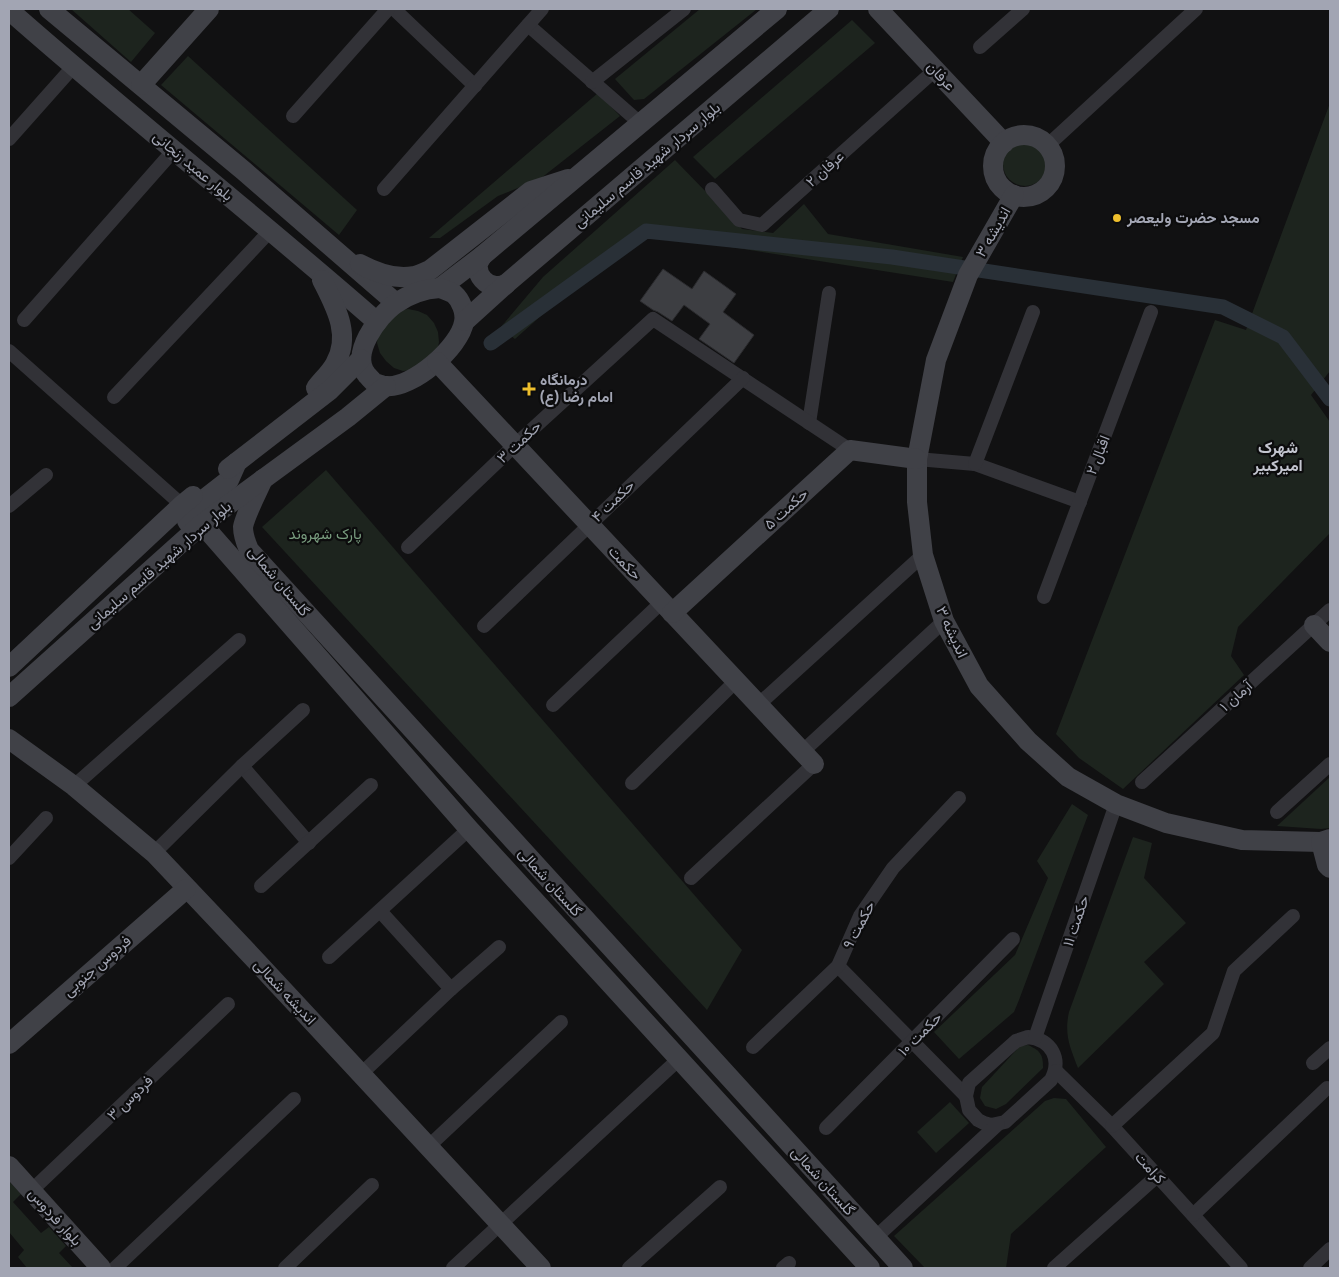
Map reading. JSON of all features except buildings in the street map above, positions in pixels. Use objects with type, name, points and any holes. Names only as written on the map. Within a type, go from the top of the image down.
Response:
[{"type":"main road","name":"بلوار عمید زنجانی","points":[[49,9],[244,171],[396,303]]},
{"type":"main road","points":[[141,85],[209,9]]},
{"type":"main road","points":[[440,288],[482,256],[778,9]]},
{"type":"main road","name":"بلوار سردار شهید قاسم سلیمانی","points":[[465,321],[829,9]]},
{"type":"main road","name":"عرفان","points":[[878,9],[1004,143]]},
{"type":"main road","name":"بلوار عمید زنجانی","points":[[9,10],[73,67],[271,230],[377,322]]},
{"type":"main road","points":[[1026,135],[1041,140],[1047,146],[1052,152],[1055,168],[1050,183],[1045,189],[1038,194],[1022,197],[1014,196],[1001,187],[994,172],[993,164],[998,149],[1004,143],[1018,136],[1026,135]]},
{"type":"main road","points":[[335,250],[373,271],[393,277],[414,276],[438,265],[531,191],[577,176]]},
{"type":"main road","name":"اندیشه ۳","points":[[1014,196],[968,275],[936,360],[917,459],[917,502],[922,555],[944,621],[979,686],[1028,741],[1068,777],[1116,804],[1166,823],[1242,840],[1325,840]]},
{"type":"main road","points":[[482,256],[478,264],[478,272],[482,280],[490,285],[506,284]]},
{"type":"main road","points":[[288,421],[336,363],[342,346],[343,329],[338,312],[318,271]]},
{"type":"main road","points":[[353,301],[360,303],[371,298],[374,290],[372,282]]},
{"type":"main road","points":[[440,288],[454,294],[463,306],[465,321],[454,343],[437,362],[412,379],[386,386],[374,382],[365,372],[361,359],[368,335],[377,322],[396,303],[416,292],[440,288]]},
{"type":"main road","name":"بلوار سردار شهید قاسم سلیمانی","points":[[9,666],[182,505],[330,390],[361,359]]},
{"type":"main road","name":"حکمت","points":[[437,362],[808,758]]},
{"type":"main road","name":"بلوار سردار شهید قاسم سلیمانی","points":[[9,697],[202,524],[348,417],[386,386]]},
{"type":"main road","points":[[330,390],[338,390],[347,394],[352,401],[352,409],[348,417]]},
{"type":"main road","points":[[850,450],[917,459]]},
{"type":"main road","name":"حکمت ۵","points":[[667,608],[850,450]]},
{"type":"main road","name":"گلستان شمالی","points":[[237,462],[229,480],[192,508],[187,515],[187,521],[191,526],[202,524],[469,829],[870,1268]]},
{"type":"main road","name":"گلستان شمالی","points":[[263,479],[243,527],[249,550],[903,1268]]},
{"type":"main road","points":[[1314,625],[1330,642]]},
{"type":"main road","name":"اندیشه شمالی","points":[[9,739],[74,786],[154,853],[541,1268]]},
{"type":"main road","points":[[1325,840],[1327,865],[1330,868]]},
{"type":"main road","name":"فردوس جنوبی","points":[[10,1039],[186,889]]},
{"type":"main road","points":[[680,1059],[697,1043]]},
{"type":"main road","name":"بلوار فردوس","points":[[9,1166],[101,1268]]},
{"type":"street","points":[[293,116],[388,9]]},
{"type":"street","points":[[394,9],[474,86]]},
{"type":"street","points":[[384,189],[542,9]]},
{"type":"street","points":[[592,82],[684,9]]},
{"type":"street","points":[[980,47],[1023,9]]},
{"type":"street","points":[[1047,146],[1196,9]]},
{"type":"street","points":[[528,25],[640,123]]},
{"type":"street","points":[[9,139],[73,67]]},
{"type":"street","name":"عرفان ۲","points":[[712,189],[740,220],[762,225],[935,70]]},
{"type":"street","points":[[24,320],[174,150]]},
{"type":"street","points":[[114,397],[271,230]]},
{"type":"street","points":[[810,423],[829,293]]},
{"type":"street","points":[[975,464],[1033,312]]},
{"type":"street","name":"اقبال ۲","points":[[1044,597],[1151,312]]},
{"type":"street","name":"حکمت ۳","points":[[408,547],[515,445],[653,319],[743,378]]},
{"type":"street","points":[[9,351],[182,505]]},
{"type":"street","points":[[743,378],[850,450]]},
{"type":"street","name":"حکمت ۴","points":[[484,626],[743,378]]},
{"type":"street","points":[[917,459],[975,464],[1080,502]]},
{"type":"street","points":[[9,506],[46,474]]},
{"type":"street","points":[[758,705],[922,555]]},
{"type":"street","name":"حکمت ۵","points":[[553,705],[667,608]]},
{"type":"street","name":"آرمان ۱","points":[[1142,782],[1330,610]]},
{"type":"street","points":[[691,878],[944,621]]},
{"type":"street","points":[[74,786],[239,640]]},
{"type":"street","points":[[632,783],[736,681]]},
{"type":"street","points":[[154,853],[242,766],[304,710]]},
{"type":"street","points":[[1277,812],[1330,764]]},
{"type":"street","points":[[242,766],[309,842]]},
{"type":"street","points":[[261,886],[371,785]]},
{"type":"street","name":"حکمت ۹","points":[[754,1047],[838,966],[860,916],[893,868],[959,798]]},
{"type":"street","name":"حکمت ۱۱","points":[[1035,1038],[1116,804]]},
{"type":"street","points":[[9,858],[46,818]]},
{"type":"street","points":[[329,957],[469,829]]},
{"type":"street","points":[[380,912],[451,989]]},
{"type":"street","points":[[1112,1126],[1213,1033],[1234,971],[1293,916]]},
{"type":"street","name":"حکمت ۱۰","points":[[826,1128],[1013,938]]},
{"type":"street","points":[[362,1074],[451,989],[499,947]]},
{"type":"street","points":[[838,966],[966,1096]]},
{"type":"street","name":"فردوس ۳","points":[[31,1191],[228,1004]]},
{"type":"street","points":[[429,1146],[561,1022]]},
{"type":"street","points":[[1028,1037],[1035,1038],[1046,1044],[1051,1049],[1056,1061],[1056,1071],[1051,1080],[1005,1122],[991,1125],[978,1120],[969,1110],[966,1096],[969,1083],[1016,1041],[1028,1037]]},
{"type":"street","points":[[1313,1063],[1330,1048]]},
{"type":"street","points":[[453,1268],[680,1059]]},
{"type":"street","name":"کرامت","points":[[1056,1071],[1112,1126],[1192,1215],[1234,1266]]},
{"type":"street","points":[[1192,1215],[1327,1088]]},
{"type":"street","points":[[115,1268],[294,1099]]},
{"type":"street","points":[[876,1238],[998,1124]]},
{"type":"street","points":[[1054,1268],[1157,1176]]},
{"type":"street","points":[[284,1268],[372,1185]]},
{"type":"street","points":[[630,1268],[720,1187]]},
{"type":"street","points":[[1310,1268],[1330,1249]]},
{"type":"green space","points":[[71,9],[128,9],[155,33],[131,62]]},
{"type":"green space","points":[[700,9],[757,9],[644,99],[634,100],[615,79]]},
{"type":"green space","points":[[852,20],[875,43],[715,179],[693,157]]},
{"type":"green space","points":[[188,56],[357,210],[339,235],[161,85]]},
{"type":"green space","points":[[598,93],[620,116],[540,179],[498,196],[440,238],[429,238]]},
{"type":"green space","points":[[1330,103],[1330,371],[1311,395],[1330,422],[1330,533],[1238,627],[1231,656],[1244,675],[1123,789],[1079,758],[1056,734],[1215,320],[1246,330]]},
{"type":"green space","points":[[1025,142],[1037,146],[1043,152],[1047,164],[1043,176],[1037,182],[1025,186],[1013,182],[1007,176],[1003,164],[1007,152],[1013,146]]},
{"type":"green space","points":[[675,160],[742,229],[773,233],[804,204],[828,234],[963,257],[953,282],[635,232],[515,339],[500,328],[543,277]]},
{"type":"green space","points":[[408,309],[427,315],[434,323],[438,332],[439,342],[437,352],[413,370],[403,371],[394,368],[386,361],[380,353],[377,343],[378,333],[398,311]]},
{"type":"green space","name":"پارک شهروند","points":[[326,470],[742,950],[707,1010],[262,527]]},
{"type":"green space","points":[[1330,777],[1330,828],[1277,826]]},
{"type":"green space","points":[[1072,804],[1088,815],[1014,1012],[959,1059],[934,1032],[1015,955],[1048,878],[1037,861]]},
{"type":"green space","points":[[1133,837],[1152,843],[1144,878],[1186,923],[1144,962],[1164,984],[1078,1068],[1070,1047],[1067,1028],[1069,1012]]},
{"type":"green space","points":[[1028,1045],[1036,1049],[1040,1054],[1043,1068],[1006,1104],[996,1109],[985,1106],[980,1098],[982,1087],[1020,1046]]},
{"type":"green space","points":[[1054,1098],[1066,1099],[1106,1147],[1011,1234],[1006,1268],[925,1268],[894,1236],[1045,1101]]},
{"type":"green space","points":[[950,1102],[969,1123],[936,1153],[917,1132]]},
{"type":"green space","points":[[9,1181],[21,1194],[13,1202],[41,1233],[49,1227],[66,1246],[59,1253],[73,1268],[27,1268],[18,1257],[24,1250],[9,1232]]},
{"type":"waterway","points":[[491,343],[646,231],[892,257],[1223,307],[1283,337],[1330,399]]},
{"type":"place","name":"مسجد حضرت ولیعصر","points":[[1117,218]]},
{"type":"place","name":"درمانگاه امام رضا (ع)","points":[[529,389]]},
{"type":"district","name":"شهرک امیرکبیر","points":[[1278,456]]}]
